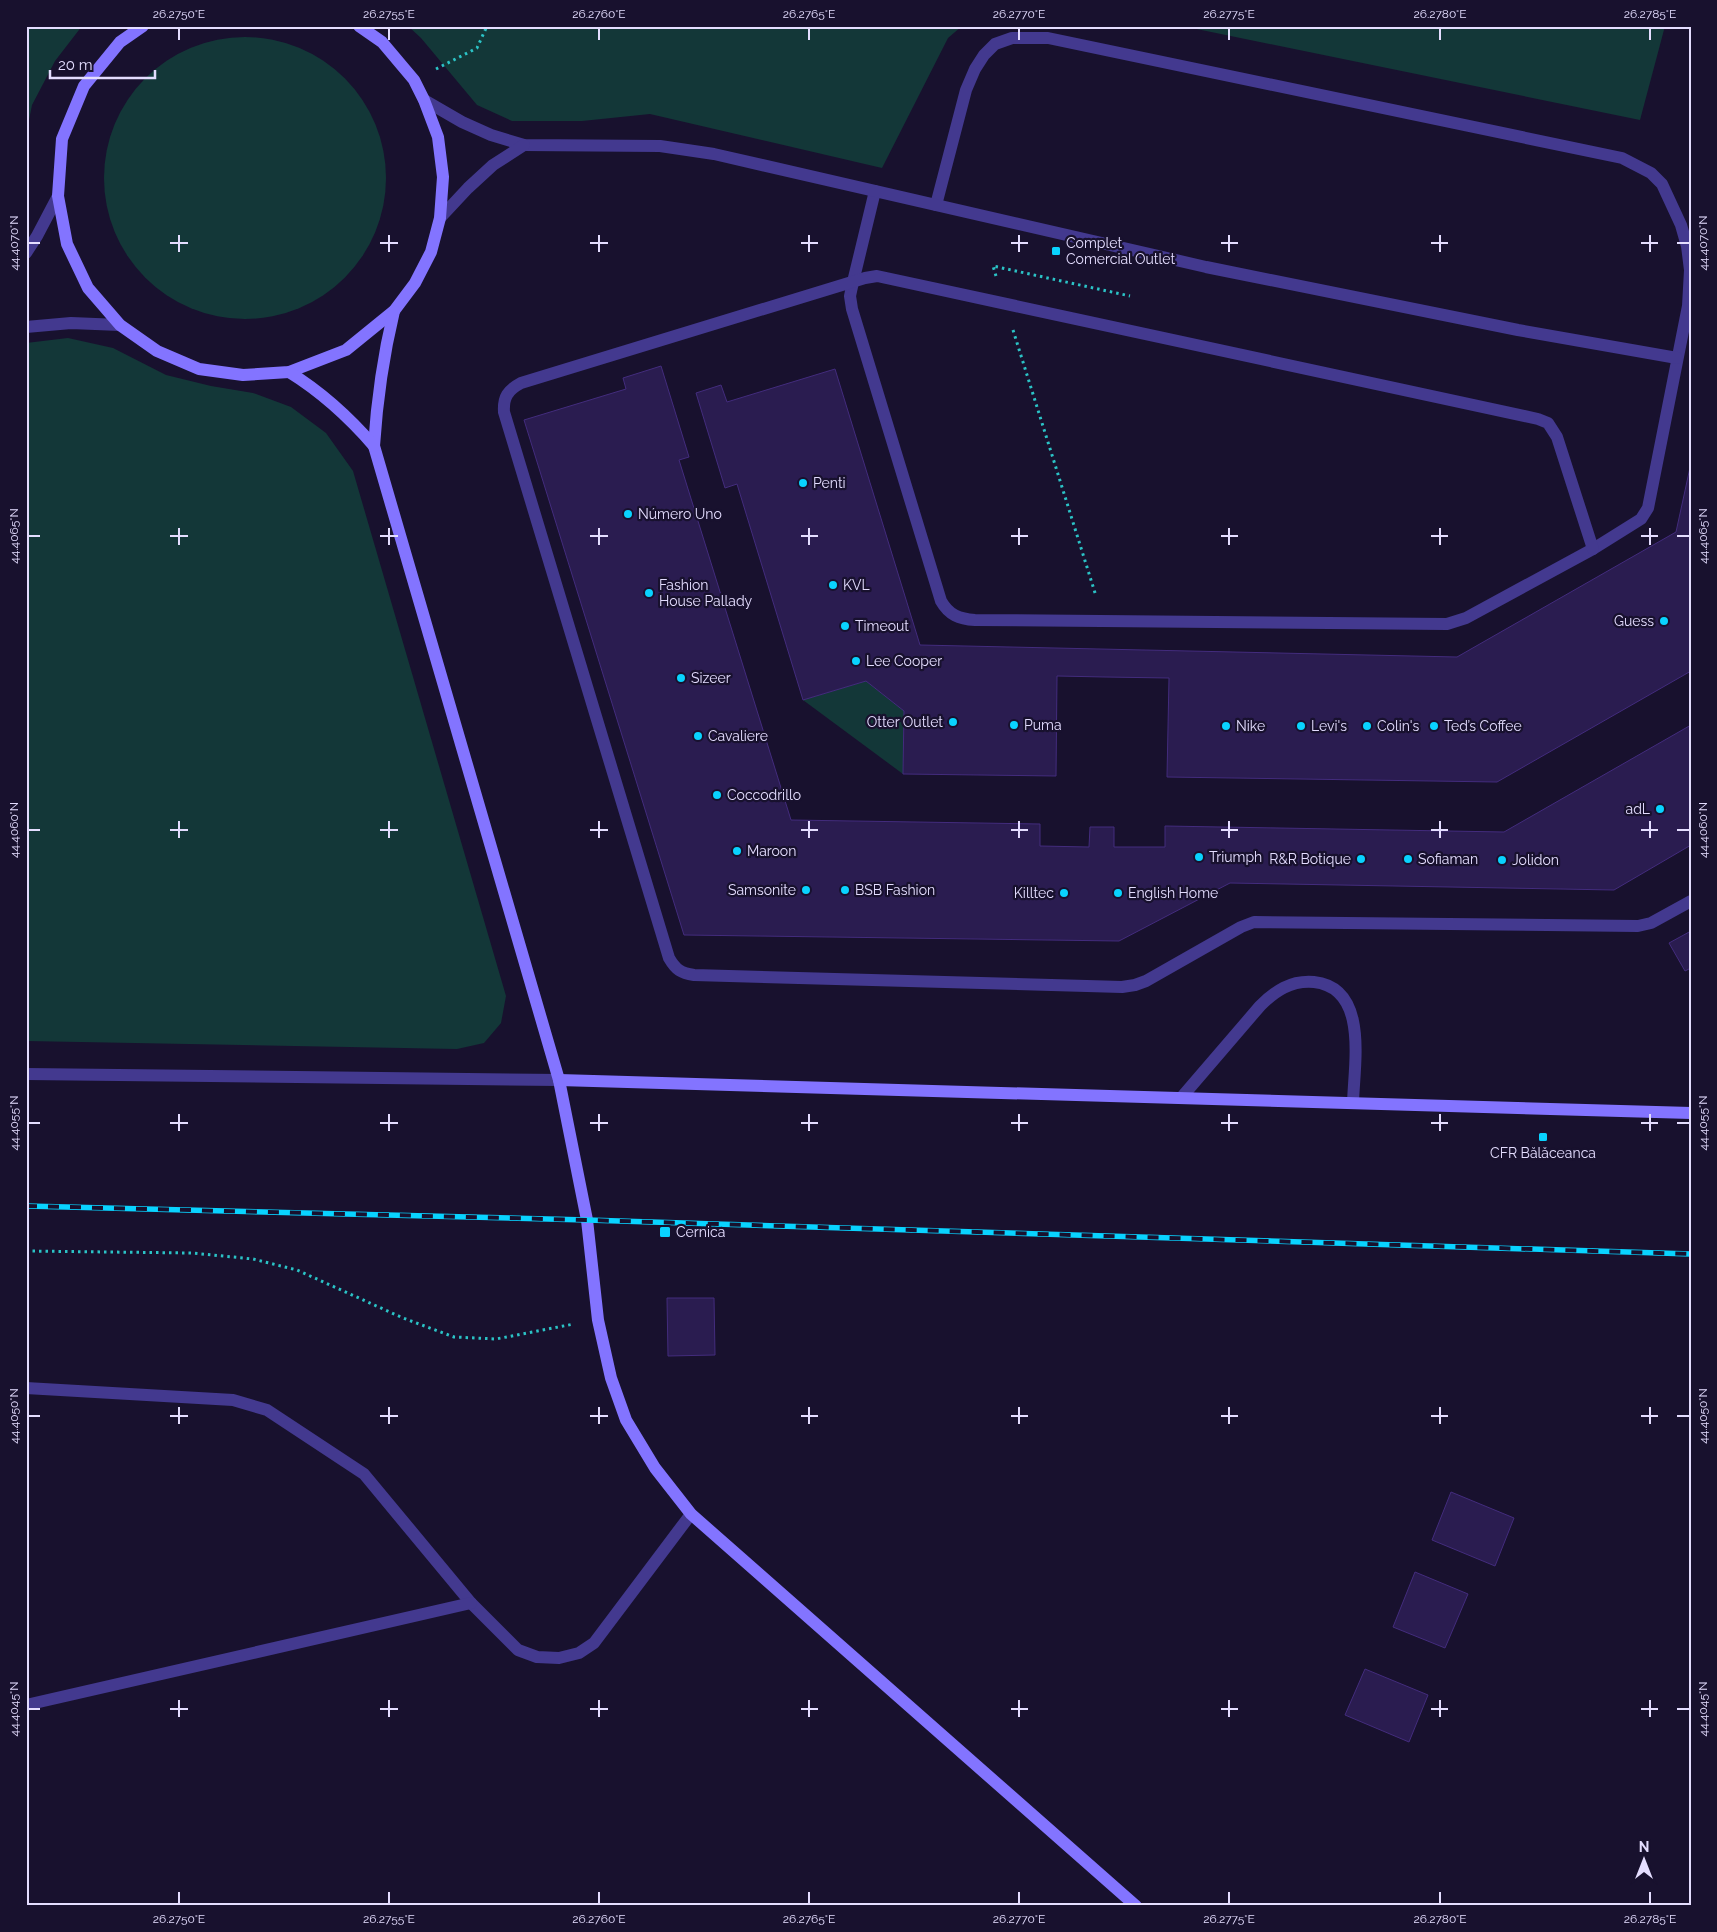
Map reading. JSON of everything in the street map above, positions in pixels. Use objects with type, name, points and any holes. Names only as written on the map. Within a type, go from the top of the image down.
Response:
[{"type":"street","points":[[143,26],[120,42],[84,86],[62,139],[58,196],[67,244],[88,288],[120,325],[157,351],[199,369],[243,375],[289,372],[346,350],[394,311],[415,283],[431,252],[440,218],[443,177],[438,137],[414,80],[382,42],[359,26]]},
{"type":"street","points":[[875,191],[850,296],[852,309],[941,601],[954,616],[975,620],[1447,624],[1466,618],[1593,549],[1641,519],[1648,508],[1688,306],[1690,270],[1687,246],[1681,225],[1662,184],[1651,173],[1622,158],[1048,38],[1012,38],[996,44],[984,55],[975,69],[966,90],[936,205]]},
{"type":"street","points":[[424,100],[462,122],[491,135],[524,146],[660,146],[688,149],[1206,267],[1518,330],[1677,358]]},
{"type":"street","points":[[440,218],[493,165],[524,146]]},
{"type":"street","points":[[26,253],[58,196]]},
{"type":"street","points":[[1593,549],[1554,429],[1543,421],[877,276],[521,384],[507,394],[503,402],[504,412],[669,958],[674,968],[683,974],[694,976],[1122,987],[1146,981],[1241,927],[1254,922],[1638,926],[1651,923],[1691,901]]},
{"type":"street","points":[[394,311],[376,402],[374,446],[559,1080],[588,1220],[598,1320],[610,1378],[626,1420],[655,1468],[691,1514],[1136,1906]]},
{"type":"street","points":[[26,326],[71,322],[120,325]]},
{"type":"street","points":[[289,372],[315,388],[350,419],[374,446]]},
{"type":"street","points":[[1181,1098],[1272,994],[1287,985],[1305,981],[1321,983],[1335,988],[1343,996],[1351,1012],[1356,1031],[1353,1103]]},
{"type":"street","points":[[26,1074],[559,1080],[1691,1113]]},
{"type":"street","points":[[26,1388],[233,1400],[267,1410],[364,1474],[471,1603],[518,1650],[538,1657],[559,1658],[579,1653],[594,1643],[691,1514]]},
{"type":"street","points":[[26,1705],[471,1603]]},
{"type":"path","points":[[414,80],[476,48],[487,26]]},
{"type":"path","points":[[1104,621],[993,266],[1130,296]]},
{"type":"path","points":[[26,1251],[192,1253],[253,1259],[297,1270],[403,1318],[454,1337],[496,1339],[598,1320]]},
{"type":"green space","points":[[26,26],[82,26],[55,61],[32,105],[26,135]]},
{"type":"green space","points":[[408,26],[962,26],[948,38],[882,168],[650,114],[582,121],[512,121],[477,105],[421,38]]},
{"type":"green space","points":[[1182,26],[1665,26],[1640,120]]},
{"type":"green space","points":[[245,37],[273,40],[299,48],[323,61],[345,78],[362,100],[375,124],[383,150],[386,178],[383,206],[375,232],[362,256],[345,278],[323,295],[299,308],[273,316],[245,319],[217,316],[191,308],[167,295],[145,278],[128,256],[115,232],[107,206],[104,178],[107,150],[115,124],[128,100],[145,78],[167,61],[191,48],[217,40]]},
{"type":"green space","points":[[68,338],[113,348],[166,375],[211,386],[253,393],[291,407],[326,433],[353,471],[506,996],[501,1023],[484,1043],[457,1049],[26,1041],[26,343]]},
{"type":"green space","points":[[866,681],[904,711],[903,774],[803,700]]},
{"type":"building","name":"Fashion House Pallady","points":[[661,366],[689,457],[679,460],[791,820],[1040,824],[1040,846],[1089,847],[1090,827],[1114,827],[1114,847],[1165,847],[1165,826],[1504,832],[1691,725],[1691,845],[1614,890],[1230,883],[1119,941],[684,935],[524,420],[626,389],[623,378]]},
{"type":"building","name":"Fashion House Pallady","points":[[835,369],[920,645],[1457,657],[1676,532],[1691,463],[1691,671],[1497,782],[1167,777],[1169,678],[1057,676],[1056,776],[903,774],[904,711],[866,681],[803,700],[737,484],[725,488],[696,393],[721,385],[727,402]]},
{"type":"building","points":[[1691,931],[1691,968],[1685,971],[1669,943]]},
{"type":"building","points":[[667,1298],[714,1298],[715,1355],[668,1356]]},
{"type":"building","points":[[1451,1492],[1514,1518],[1495,1566],[1432,1540]]},
{"type":"building","points":[[1415,1572],[1468,1594],[1445,1648],[1393,1627]]},
{"type":"building","points":[[1365,1669],[1428,1695],[1409,1742],[1345,1715]]},
{"type":"railway","points":[[26,1206],[587,1220],[1691,1254]]},
{"type":"place","name":"Complet Comercial Outlet","points":[[1056,251]]},
{"type":"place","name":"Penti","points":[[803,483]]},
{"type":"place","name":"Número Uno","points":[[628,514]]},
{"type":"place","name":"KVL","points":[[833,585]]},
{"type":"place","name":"Fashion House Pallady","points":[[649,593]]},
{"type":"place","name":"Guess","points":[[1664,621]]},
{"type":"place","name":"Timeout","points":[[845,626]]},
{"type":"place","name":"Lee Cooper","points":[[856,661]]},
{"type":"place","name":"Sizeer","points":[[681,678]]},
{"type":"place","name":"Otter Outlet","points":[[953,722]]},
{"type":"place","name":"Puma","points":[[1014,725]]},
{"type":"place","name":"Nike","points":[[1226,726]]},
{"type":"place","name":"Levi's","points":[[1301,726]]},
{"type":"place","name":"Colin's","points":[[1367,726]]},
{"type":"place","name":"Ted’s Coffee","points":[[1434,726]]},
{"type":"place","name":"Cavaliere","points":[[698,736]]},
{"type":"place","name":"Coccodrillo","points":[[717,795]]},
{"type":"place","name":"adL","points":[[1660,809]]},
{"type":"place","name":"Maroon","points":[[737,851]]},
{"type":"place","name":"Triumph","points":[[1199,857]]},
{"type":"place","name":"R&R Botique","points":[[1361,859]]},
{"type":"place","name":"Sofiaman","points":[[1408,859]]},
{"type":"place","name":"Jolidon","points":[[1502,860]]},
{"type":"place","name":"Samsonite","points":[[806,890]]},
{"type":"place","name":"BSB Fashion","points":[[845,890]]},
{"type":"place","name":"Killtec","points":[[1064,893]]},
{"type":"place","name":"English Home","points":[[1118,893]]},
{"type":"place","name":"CFR Bălăceanca","points":[[1543,1137]]},
{"type":"place","name":"Cernica","points":[[665,1232]]}]
